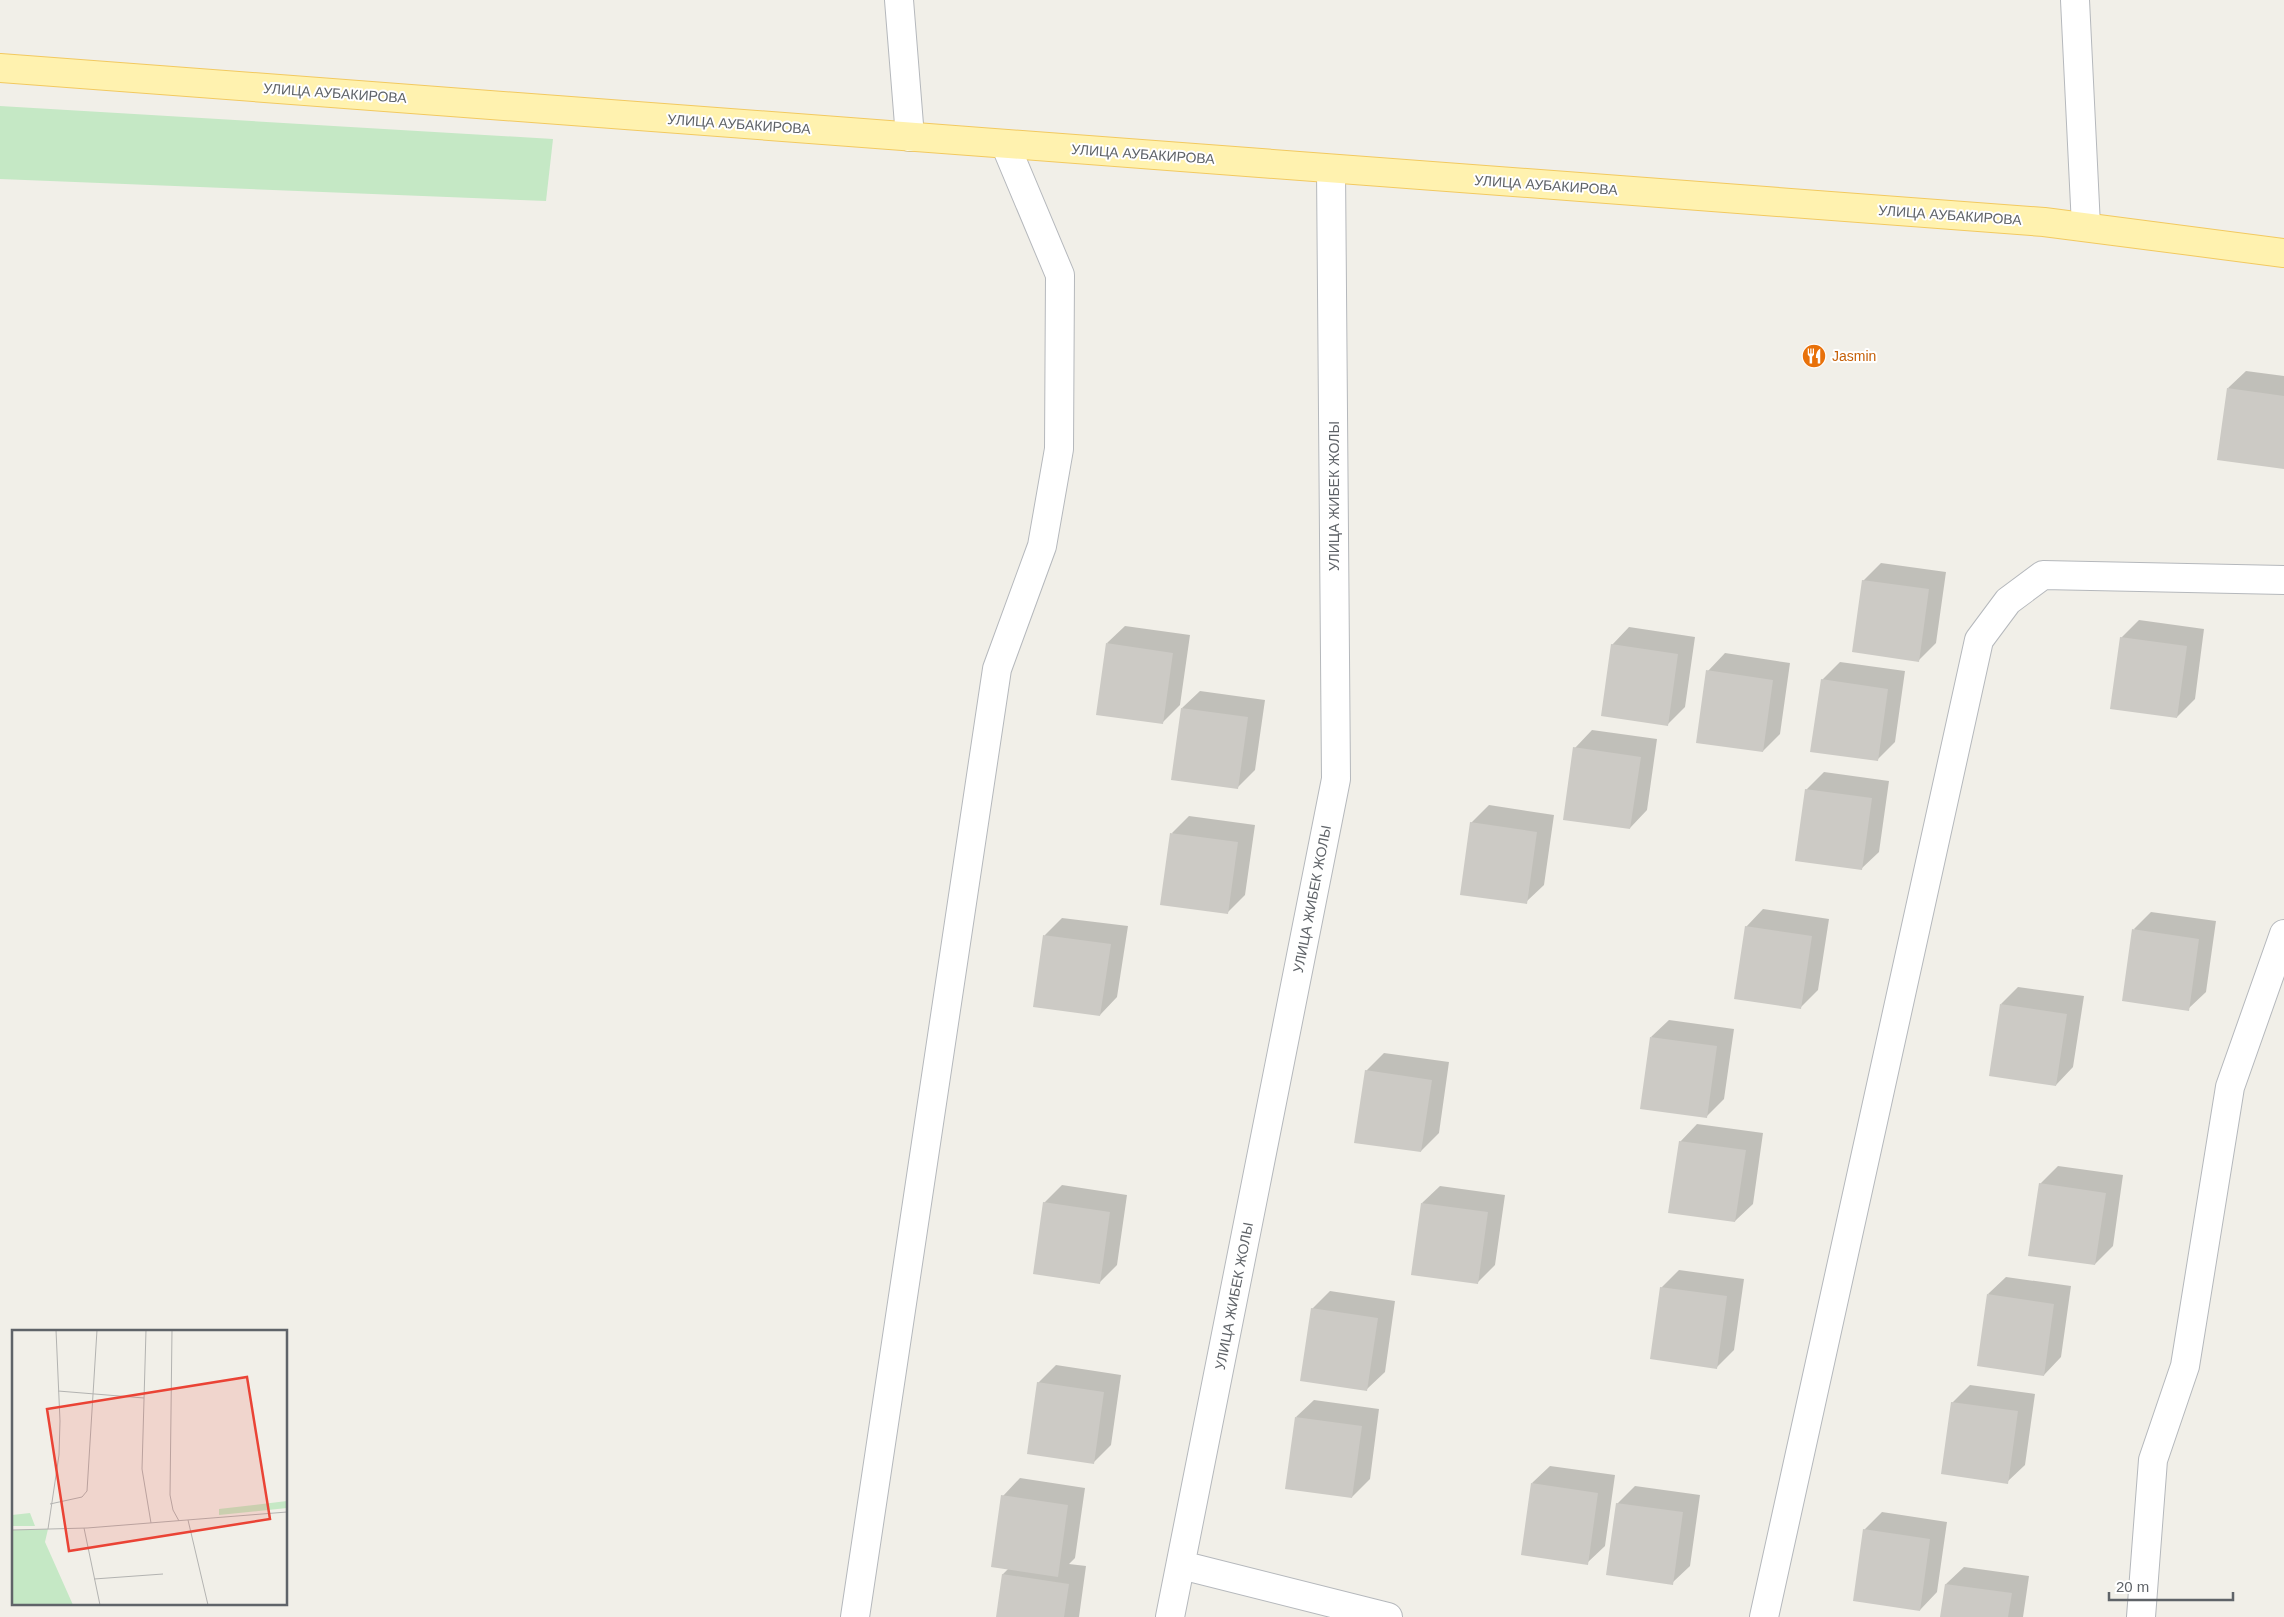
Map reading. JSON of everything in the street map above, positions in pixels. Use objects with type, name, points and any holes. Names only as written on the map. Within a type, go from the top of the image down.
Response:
[{"type":"main road","name":"УЛИЦА АУБАКИРОВА","points":[[0,68],[2086,226],[2284,253]]},
{"type":"street","points":[[899,0],[910,137]]},
{"type":"street","points":[[2074,0],[2086,226]]},
{"type":"street","points":[[855,1617],[997,670],[1042,546],[1060,449],[1060,275],[1005,144]]},
{"type":"street","name":"УЛИЦА ЖИБЕК ЖОЛЫ","points":[[1170,1617],[1336,780],[1331,169]]},
{"type":"street","points":[[1764,1617],[1978,640],[2008,601],[2043,574],[2284,580]]},
{"type":"street","points":[[2141,1617],[2153,1460],[2186,1366],[2230,1087],[2284,934]]},
{"type":"street","points":[[1181,1565],[1388,1617]]},
{"type":"green space","points":[[0,106],[553,139],[546,201],[0,179]]},
{"type":"building","points":[[2227,388],[2284,396],[2284,469],[2217,460]]},
{"type":"building","points":[[1862,580],[1929,589],[1919,662],[1852,652]]},
{"type":"building","points":[[2120,637],[2187,646],[2177,718],[2110,709]]},
{"type":"building","points":[[1106,643],[1173,653],[1163,724],[1096,715]]},
{"type":"building","points":[[1611,644],[1678,654],[1668,726],[1601,716]]},
{"type":"building","points":[[1706,670],[1773,680],[1763,752],[1696,743]]},
{"type":"building","points":[[1821,679],[1888,689],[1878,761],[1810,752]]},
{"type":"building","points":[[1181,708],[1248,717],[1238,789],[1171,780]]},
{"type":"building","points":[[1573,747],[1641,757],[1630,829],[1563,820]]},
{"type":"building","points":[[1805,789],[1872,798],[1862,870],[1795,861]]},
{"type":"building","points":[[1470,822],[1537,832],[1527,904],[1460,895]]},
{"type":"building","points":[[1170,833],[1238,842],[1228,914],[1160,905]]},
{"type":"building","points":[[1745,926],[1812,936],[1801,1009],[1734,999]]},
{"type":"building","points":[[2132,929],[2199,939],[2189,1011],[2122,1001]]},
{"type":"building","points":[[1043,935],[1111,944],[1100,1016],[1033,1007]]},
{"type":"building","points":[[2000,1004],[2067,1014],[2056,1086],[1989,1076]]},
{"type":"building","points":[[1650,1037],[1717,1046],[1707,1118],[1640,1109]]},
{"type":"building","points":[[1365,1070],[1432,1080],[1421,1152],[1354,1143]]},
{"type":"building","points":[[1679,1141],[1746,1150],[1735,1222],[1668,1213]]},
{"type":"building","points":[[2039,1183],[2106,1193],[2095,1265],[2028,1256]]},
{"type":"building","points":[[1043,1202],[1110,1212],[1100,1284],[1033,1274]]},
{"type":"building","points":[[1421,1203],[1488,1212],[1478,1284],[1411,1275]]},
{"type":"building","points":[[1660,1287],[1727,1296],[1717,1369],[1650,1359]]},
{"type":"building","points":[[1987,1294],[2054,1304],[2044,1376],[1977,1366]]},
{"type":"building","points":[[1311,1308],[1378,1318],[1367,1391],[1300,1381]]},
{"type":"building","points":[[1037,1382],[1104,1392],[1094,1464],[1027,1454]]},
{"type":"building","points":[[1951,1402],[2018,1411],[2008,1484],[1941,1474]]},
{"type":"building","points":[[1295,1417],[1362,1426],[1352,1498],[1285,1489]]},
{"type":"building","points":[[1531,1483],[1598,1493],[1588,1565],[1521,1555]]},
{"type":"building","points":[[1001,1495],[1068,1505],[1058,1577],[991,1567]]},
{"type":"building","points":[[1616,1503],[1683,1512],[1673,1585],[1606,1575]]},
{"type":"building","points":[[1863,1529],[1930,1539],[1920,1611],[1853,1601]]},
{"type":"building","points":[[1002,1574],[1069,1584],[1064,1617],[996,1617]]},
{"type":"building","points":[[1945,1584],[2012,1593],[2008,1617],[1940,1617]]},
{"type":"place","name":"Jasmin","points":[[1814,356]]}]
